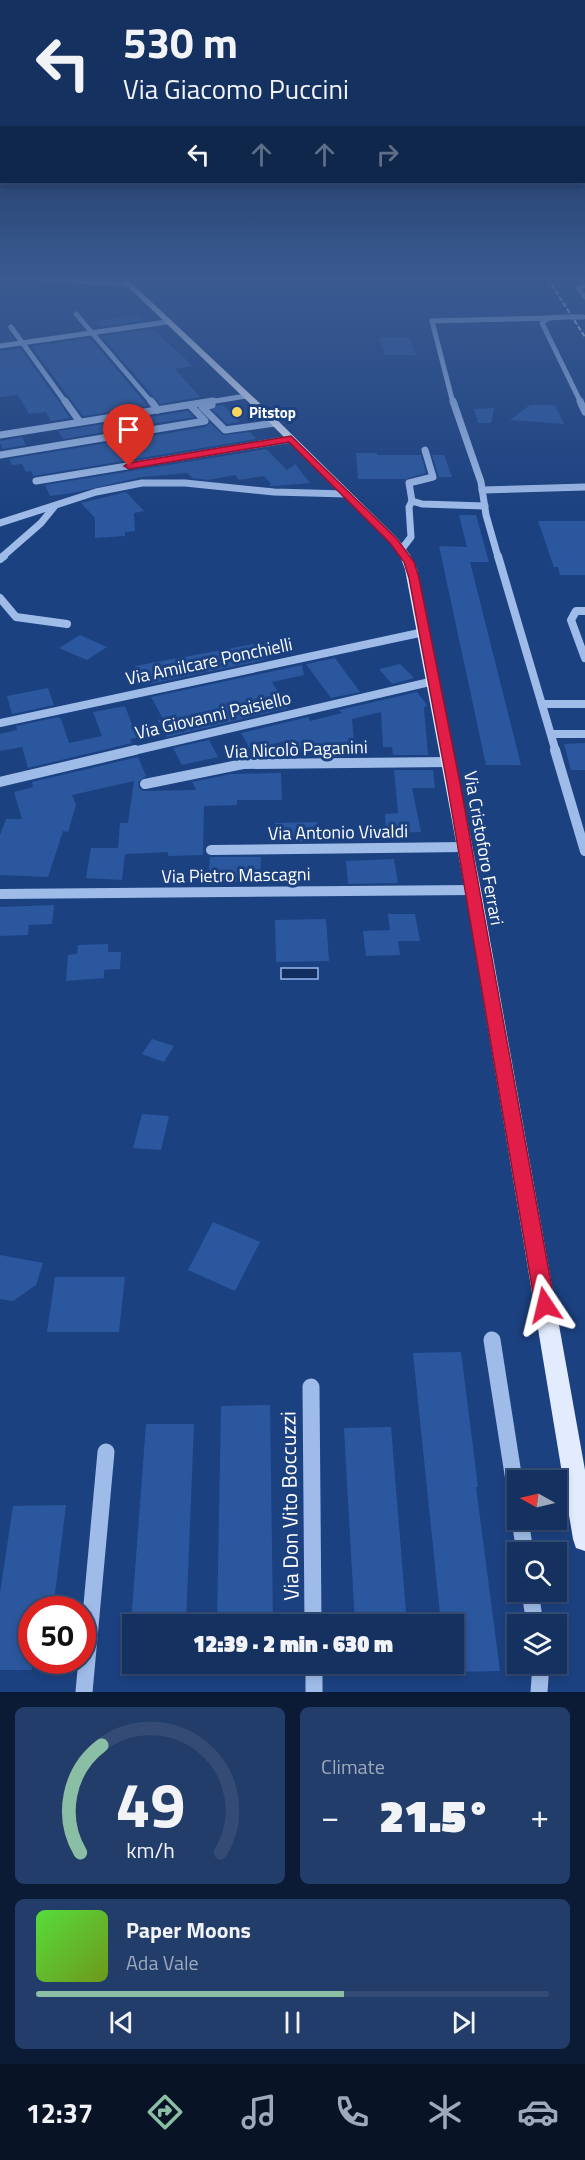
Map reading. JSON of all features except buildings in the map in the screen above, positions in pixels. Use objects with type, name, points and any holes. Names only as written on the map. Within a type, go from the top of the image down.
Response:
[{"type":"main road","name":"Via Cristoforo Ferrari","points":[[205,358],[275,423],[401,550],[413,573],[465,847],[585,1539]]},
{"type":"street","points":[[34,358],[80,422]]},
{"type":"street","points":[[113,358],[158,410]]},
{"type":"street","points":[[440,358],[482,490],[585,852]]},
{"type":"street","points":[[559,358],[585,412]]},
{"type":"street","points":[[0,435],[248,398]]},
{"type":"street","points":[[248,398],[202,407],[225,430],[275,423]]},
{"type":"street","points":[[0,455],[206,421],[190,405]]},
{"type":"street","points":[[36,481],[291,439]]},
{"type":"street","points":[[401,550],[411,537],[409,507],[412,501],[409,483],[433,477],[425,450]]},
{"type":"street","points":[[0,523],[107,490],[159,482],[282,492],[346,494]]},
{"type":"street","points":[[482,490],[585,488]]},
{"type":"street","points":[[412,501],[432,505],[485,506]]},
{"type":"street","points":[[0,559],[41,523],[54,507]]},
{"type":"street","points":[[0,598],[16,617],[67,624]]},
{"type":"street","points":[[585,611],[576,611],[571,620],[585,658]]},
{"type":"street","name":"Via Amilcare Ponchielli","points":[[0,723],[424,632]]},
{"type":"street","name":"Via Giovanni Paisiello","points":[[0,782],[434,681]]},
{"type":"street","points":[[542,704],[585,704]]},
{"type":"street","points":[[552,734],[585,734]]},
{"type":"street","name":"Via Nicolò Paganini","points":[[145,784],[243,764],[449,762]]},
{"type":"street","name":"Via Antonio Vivaldi","points":[[211,850],[465,847]]},
{"type":"street","name":"Via Pietro Mascagni","points":[[0,894],[472,890]]},
{"type":"street","points":[[492,1340],[512,1470]]},
{"type":"street","name":"Via Don Vito Boccuzzi","points":[[311,1387],[313,1614]]},
{"type":"street","points":[[84,1692],[106,1452]]},
{"type":"street","points":[[314,1674],[314,1692]]},
{"type":"street","points":[[539,1692],[540,1674]]},
{"type":"water","points":[[281,968],[318,968],[318,979],[281,979]]},
{"type":"place","name":"Pitstop","points":[[237,412]]},
{"type":"route","points":[[129,466],[291,439],[394,541],[409,562],[453,783],[545,1305]]}]
